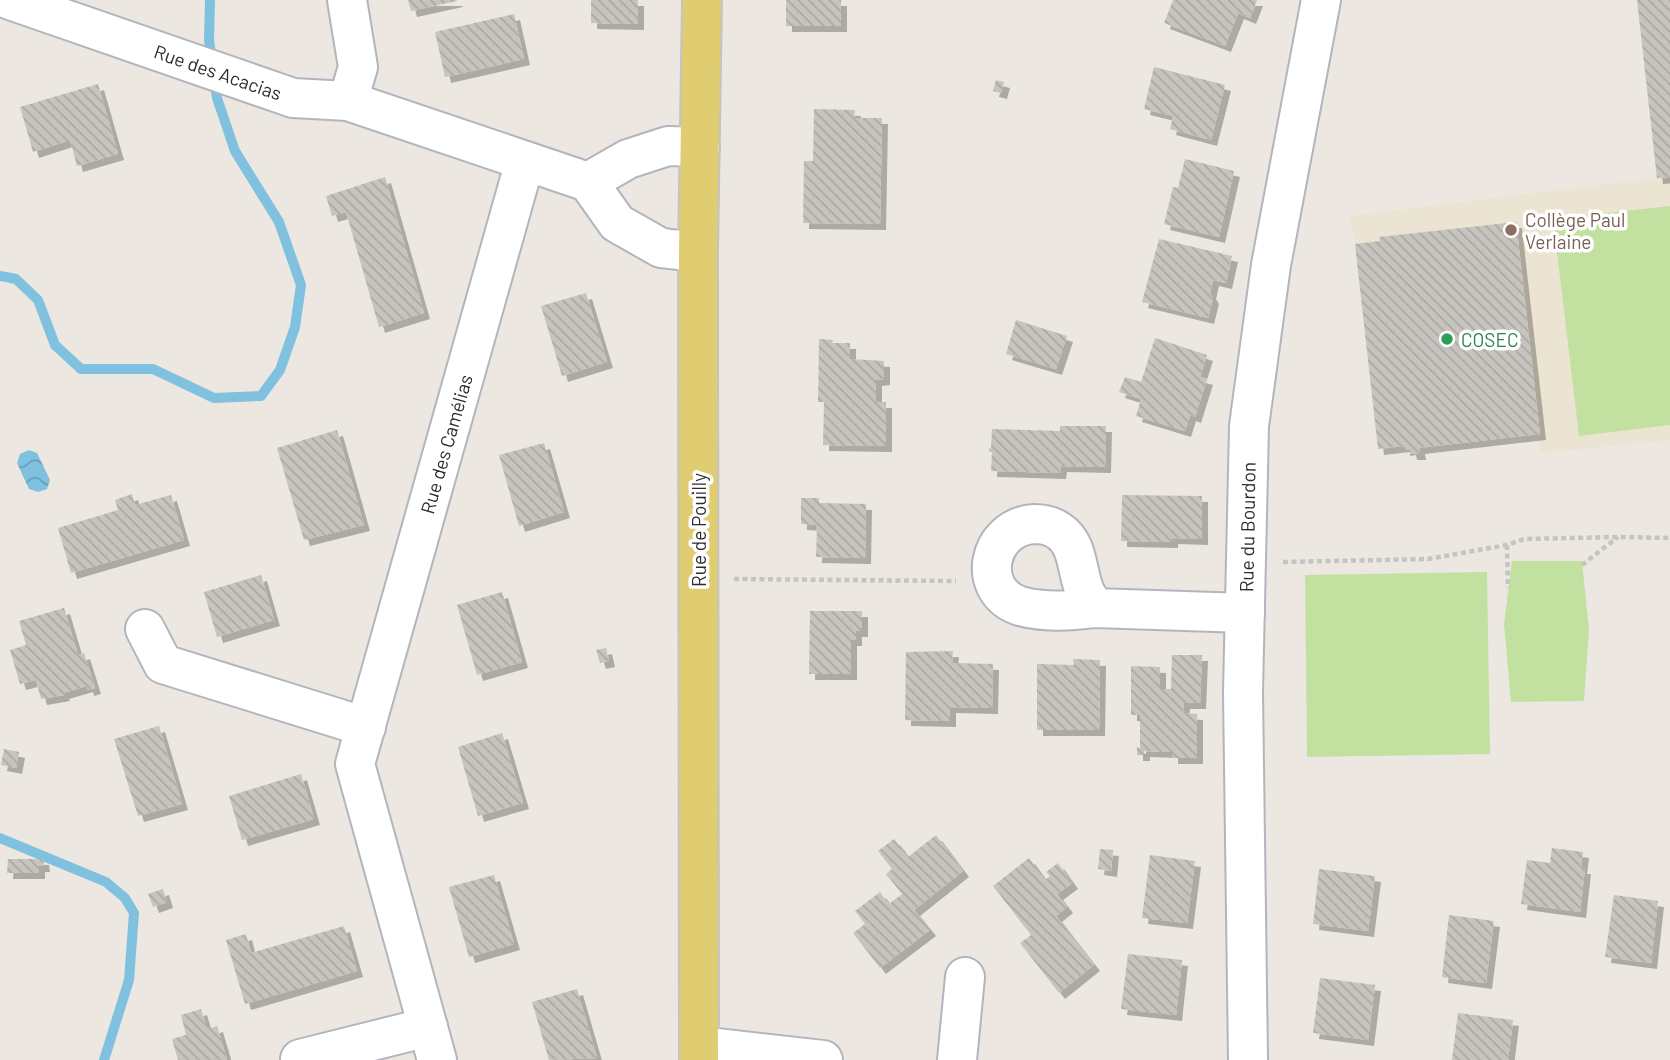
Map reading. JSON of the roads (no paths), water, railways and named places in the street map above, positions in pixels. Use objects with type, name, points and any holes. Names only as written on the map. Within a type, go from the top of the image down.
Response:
[{"type":"main road","name":"Rue de Pouilly","points":[[699,1053],[698,252],[702,0]]},
{"type":"street","name":"Rue des Acacias","points":[[10,0],[293,98],[348,101],[588,182]]},
{"type":"street","points":[[346,0],[358,67],[348,101]]},
{"type":"street","name":"Rue du Bourdon","points":[[1248,1060],[1243,692],[1251,413],[1270,265],[1321,0]]},
{"type":"street","points":[[698,252],[661,248],[617,223],[588,182],[628,159],[668,146],[700,148]]},
{"type":"street","name":"Rue des Camélias","points":[[300,1059],[432,1044],[355,764],[525,161]]},
{"type":"street","points":[[1095,608],[1086,594],[1070,542],[1059,531],[1043,524],[1022,525],[1005,534],[995,549],[991,565],[994,582],[1004,597],[1018,605],[1070,611],[1095,608],[1245,613]]},
{"type":"street","points":[[145,629],[163,664],[366,727]]},
{"type":"street","points":[[957,1060],[965,977]]},
{"type":"street","points":[[699,1053],[823,1060]]},
{"type":"water","points":[[29,450],[37,453],[50,480],[47,489],[38,492],[29,489],[17,463],[20,454]]},
{"type":"waterway","points":[[210,0],[209,40],[212,62]]},
{"type":"waterway","points":[[0,276],[16,279],[38,300],[55,345],[81,369],[153,369],[214,398],[261,396],[280,370],[295,327],[301,285],[279,222],[235,151],[217,98],[214,78]]},
{"type":"waterway","points":[[0,838],[106,882],[125,898],[134,913],[129,980],[104,1060]]},
{"type":"place","name":"Collège Paul Verlaine","points":[[1511,230]]},
{"type":"place","name":"COSEC","points":[[1447,339]]}]
